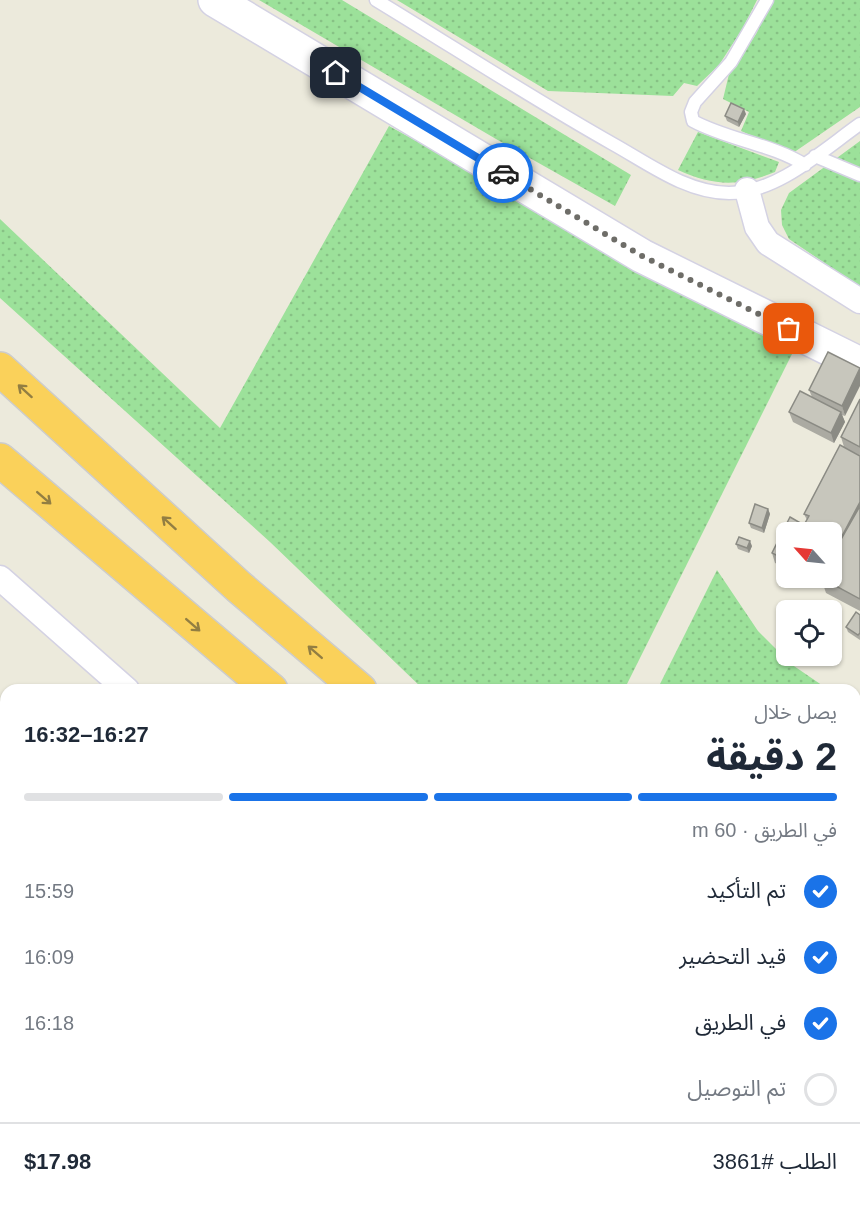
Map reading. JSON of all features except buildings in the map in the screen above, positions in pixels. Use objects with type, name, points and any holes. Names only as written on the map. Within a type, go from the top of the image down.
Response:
[{"type":"highway","points":[[0,369],[239,587],[353,684]]},
{"type":"highway","points":[[0,460],[264,684]]},
{"type":"street","points":[[214,0],[642,256],[860,364]]},
{"type":"street","points":[[747,190],[757,227],[768,243],[860,301]]},
{"type":"street","points":[[0,578],[120,684]]},
{"type":"lane","points":[[376,0],[574,122],[668,175],[702,190],[730,193],[780,179],[805,165],[860,124]]},
{"type":"lane","points":[[767,0],[731,62],[695,102],[691,116],[693,121],[720,135],[794,158],[805,165]]},
{"type":"lane","points":[[815,156],[860,175]]},
{"type":"green space","points":[[259,0],[342,0],[631,175],[615,206],[496,139]]},
{"type":"green space","points":[[397,0],[757,0],[743,28],[719,65],[697,86],[684,83],[673,96],[548,91]]},
{"type":"green space","points":[[772,0],[860,0],[860,107],[793,153],[741,131],[749,112],[723,99],[729,74],[756,34]]},
{"type":"green space","points":[[389,126],[795,348],[627,684],[418,684],[270,542],[0,298],[0,219],[220,428]]},
{"type":"green space","points":[[698,132],[779,162],[775,172],[750,180],[726,183],[703,179],[678,170]]},
{"type":"green space","points":[[860,141],[860,287],[789,239],[782,225],[781,210],[789,193]]},
{"type":"green space","points":[[717,570],[758,631],[776,649],[776,666],[794,666],[820,684],[660,684]]},
{"type":"way so far","points":[[503,173],[642,256],[789,329]]},
{"type":"route","points":[[336,73],[503,173]]}]
